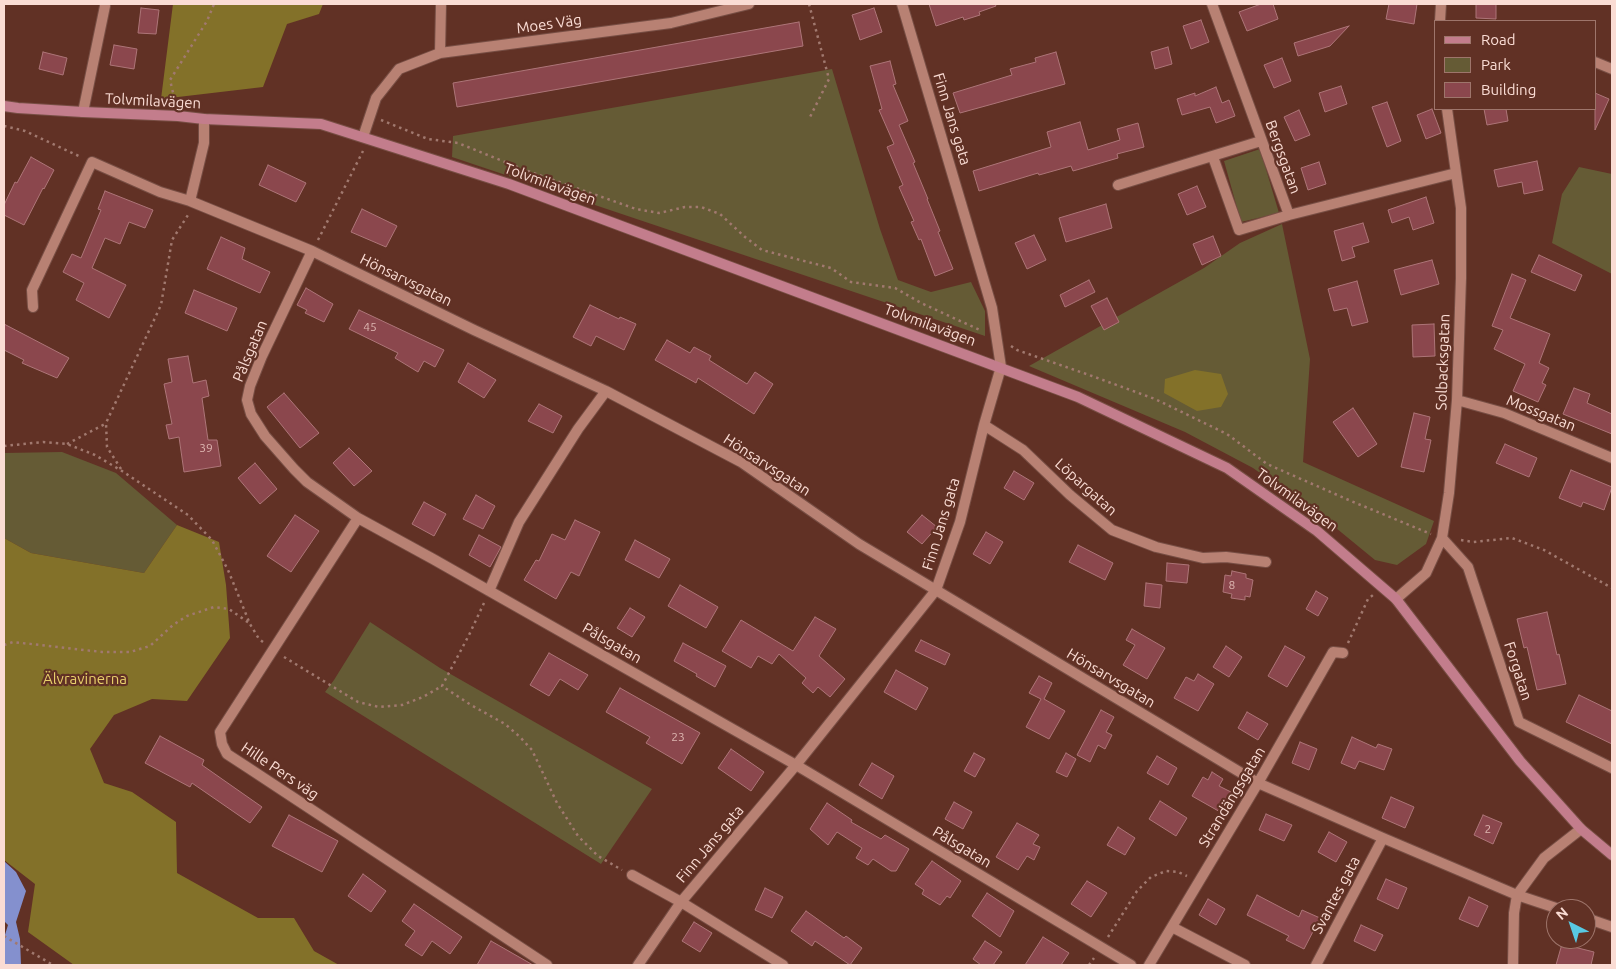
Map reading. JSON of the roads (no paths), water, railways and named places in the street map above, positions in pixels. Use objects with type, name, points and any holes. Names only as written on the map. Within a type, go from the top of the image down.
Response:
[{"type":"street","points":[[440,53],[441,4]]},
{"type":"street","name":"Moes Väg","points":[[366,138],[376,98],[399,69],[440,53],[671,22],[749,4]]},
{"type":"street","name":"Finn Jans gata","points":[[638,965],[682,902],[796,765],[936,590],[960,522],[984,425],[1001,367],[992,308],[902,4]]},
{"type":"street","name":"Bergsgatan","points":[[1212,4],[1289,215],[1456,173]]},
{"type":"street","points":[[1440,20],[1441,4]]},
{"type":"street","name":"Tolvmilavägen","points":[[83,112],[105,6]]},
{"type":"street","points":[[1596,62],[1612,69]]},
{"type":"street","name":"Tolvmilavägen","points":[[4,106],[204,119],[321,124],[510,184],[1078,397],[1227,468],[1317,531],[1396,599],[1520,761],[1581,829],[1612,855]]},
{"type":"street","name":"Solbacksgatan","points":[[1396,599],[1426,573],[1442,538],[1449,493],[1457,400],[1461,208],[1447,110]]},
{"type":"street","points":[[193,203],[204,143],[204,119]]},
{"type":"street","points":[[1118,185],[1261,141]]},
{"type":"street","points":[[1213,157],[1239,230],[1289,215]]},
{"type":"street","name":"Hönsarvsgatan","points":[[34,307],[32,290],[92,162],[160,192],[193,203],[312,251],[474,330],[606,391],[741,462],[859,544],[1258,783],[1517,895],[1546,905]]},
{"type":"street","name":"Pålsgatan","points":[[312,251],[262,356],[250,386],[247,400],[257,426],[307,482],[358,518],[796,765],[1131,965]]},
{"type":"street","points":[[490,591],[519,522],[578,430],[606,391]]},
{"type":"street","name":"Mossgatan","points":[[1457,400],[1504,413],[1612,458]]},
{"type":"street","name":"Löpargatan","points":[[984,425],[1023,450],[1070,495],[1112,530],[1156,547],[1204,558],[1226,557],[1266,562]]},
{"type":"street","name":"Hille Pers väg","points":[[358,518],[220,732],[222,744],[227,754],[547,965]]},
{"type":"street","name":"Forgatan","points":[[1442,538],[1468,568],[1519,722],[1612,768]]},
{"type":"street","name":"Strandängsgatan","points":[[1149,965],[1258,783],[1333,652],[1343,653]]},
{"type":"street","points":[[1513,965],[1514,914],[1517,895],[1544,858],[1581,829]]},
{"type":"street","name":"Svantes gata","points":[[1316,965],[1383,838]]},
{"type":"street","points":[[632,875],[682,902],[783,965]]},
{"type":"street","points":[[1596,921],[1612,927]]},
{"type":"street","points":[[1172,927],[1245,965]]},
{"type":"water","points":[[4,861],[16,872],[26,891],[16,922],[20,939],[21,965],[4,965],[4,938],[8,925],[4,921]]},
{"type":"park label","name":"Älvravinerna","points":[[85,679]]}]
